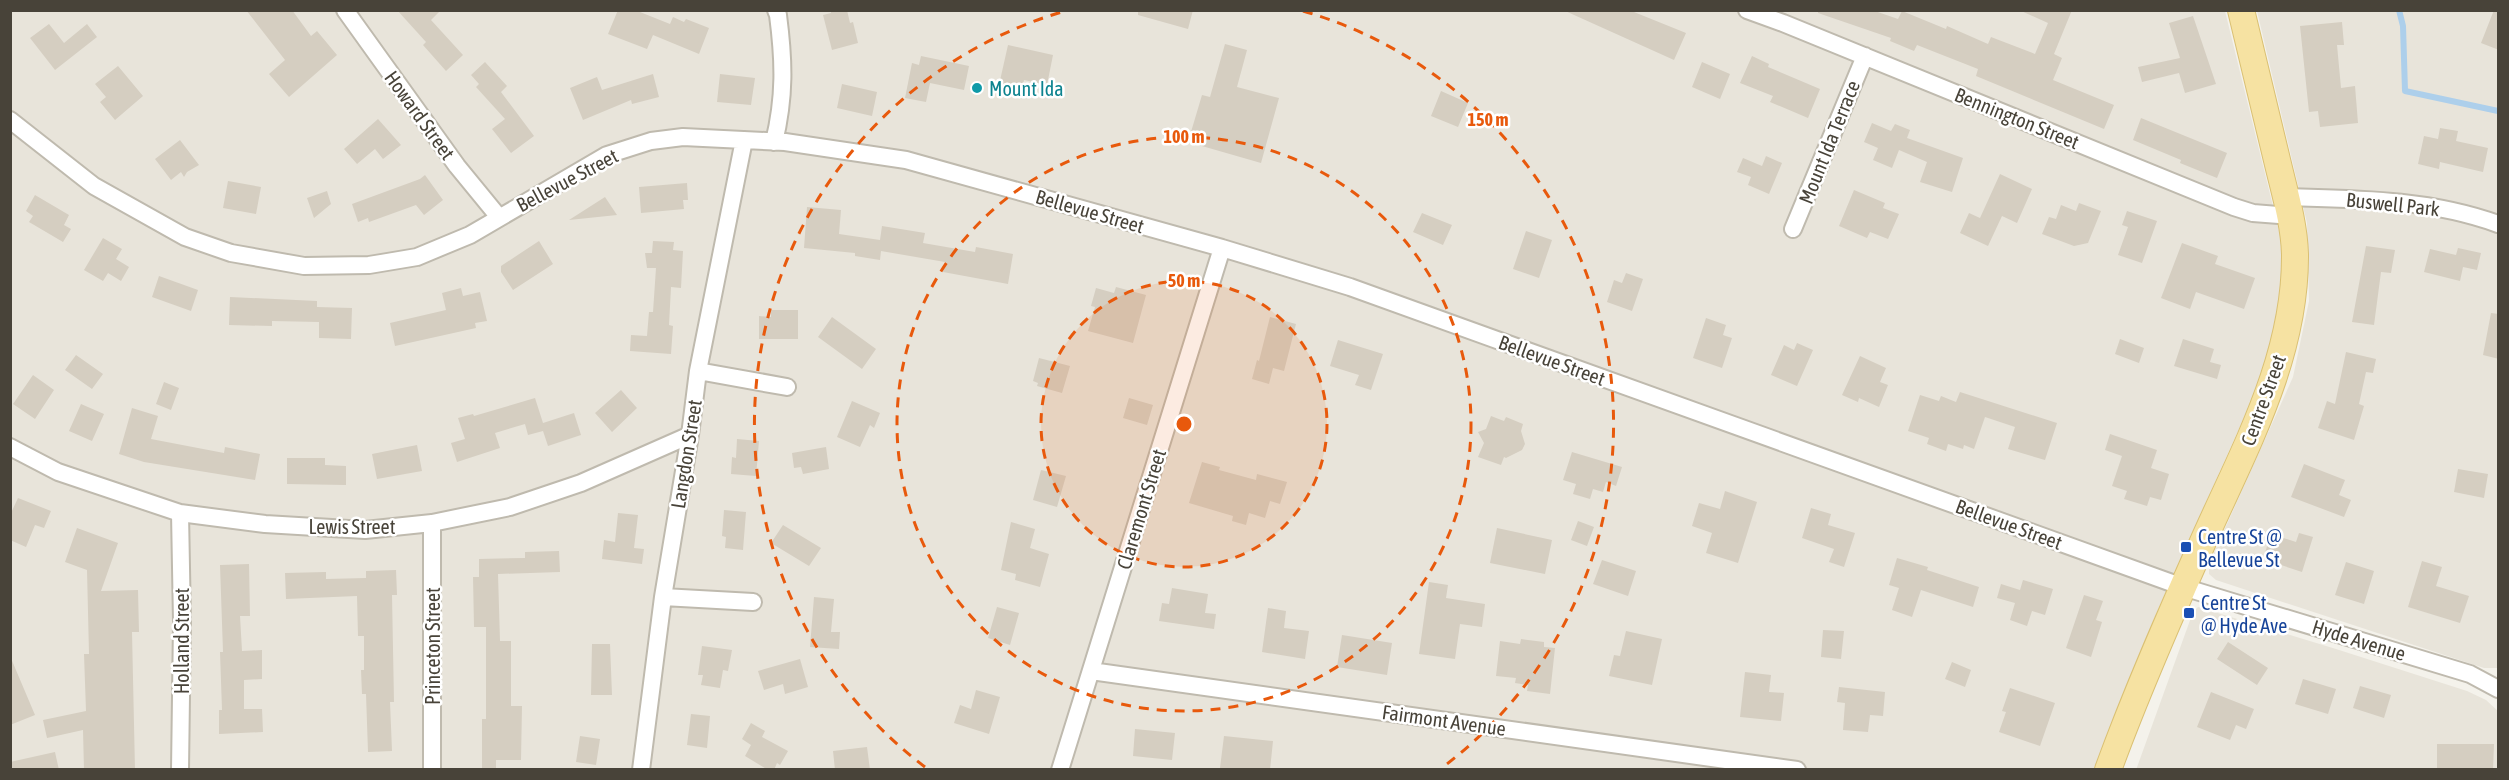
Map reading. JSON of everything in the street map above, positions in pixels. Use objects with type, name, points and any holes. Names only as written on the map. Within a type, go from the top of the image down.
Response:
[{"type":"main road","name":"Centre Street","points":[[2108,770],[2183,587],[2261,413],[2274,379],[2294,292],[2295,251],[2288,207],[2241,10]]},
{"type":"street","name":"Howard Street","points":[[345,10],[457,166],[498,216]]},
{"type":"street","points":[[774,142],[780,113],[784,69],[776,10]]},
{"type":"street","name":"Bennington Street","points":[[1747,10],[2234,207],[2253,213],[2288,207]]},
{"type":"street","name":"Mount Ida Terrace","points":[[1793,229],[1865,56]]},
{"type":"street","name":"Bellevue Street","points":[[10,120],[94,186],[185,237],[231,253],[304,266],[369,265],[417,257],[470,235],[498,216],[607,155],[651,141],[683,137],[774,142],[906,160],[1222,248],[1402,304],[2183,587]]},
{"type":"street","name":"Langdon Street","points":[[641,770],[663,597],[690,435],[698,371],[744,140]]},
{"type":"street","name":"Buswell Park","points":[[2288,207],[2364,198],[2413,202],[2466,212],[2499,224]]},
{"type":"street","name":"Claremont Street","points":[[1060,770],[1222,248]]},
{"type":"street","points":[[698,371],[787,387]]},
{"type":"street","name":"Lewis Street","points":[[10,447],[58,472],[180,513],[265,524],[365,530],[432,523],[520,504],[581,483],[690,435]]},
{"type":"street","name":"Holland Street","points":[[180,513],[182,622],[180,770]]},
{"type":"street","name":"Princeton Street","points":[[432,523],[432,770]]},
{"type":"street","name":"Hyde Avenue","points":[[2183,587],[2470,674],[2499,689]]},
{"type":"street","points":[[663,597],[753,602]]},
{"type":"street","name":"Fairmont Avenue","points":[[1091,671],[1797,770]]},
{"type":"shaded area","points":[[10,11],[2225,11],[2285,255],[2282,302],[2265,371],[2158,609],[2095,769],[11,769]]},
{"type":"shaded area","points":[[2257,11],[2498,11],[2498,668],[2484,668],[2216,580],[2209,574],[2209,564],[2293,377],[2309,301],[2307,223]]},
{"type":"shaded area","points":[[2198,607],[2467,691],[2486,700],[2498,711],[2498,769],[2136,770],[2193,612]]},
{"type":"building","points":[[246,10],[292,10],[311,36],[317,31],[337,55],[289,97],[269,74],[285,60]]},
{"type":"building","points":[[397,10],[441,10],[431,20],[463,55],[446,71],[423,45],[426,42]]},
{"type":"building","points":[[618,10],[635,10],[670,24],[673,17],[684,22],[686,19],[709,28],[699,54],[653,35],[647,49],[608,34]]},
{"type":"building","points":[[831,10],[847,10],[850,23],[853,22],[858,43],[832,50],[823,15],[831,13]]},
{"type":"building","points":[[1138,10],[1193,10],[1188,29],[1138,15]]},
{"type":"building","points":[[1563,10],[1629,10],[1686,33],[1674,60]]},
{"type":"building","points":[[1818,10],[1872,10],[1898,19],[1902,11],[1946,29],[1947,26],[1988,44],[1991,37],[2035,54],[2048,23],[2019,10],[2072,10],[2054,54],[2062,58],[2053,80],[2114,105],[2104,129],[1976,76],[1978,69],[1917,45],[1914,51],[1890,41],[1891,38],[1818,13]]},
{"type":"building","points":[[2494,10],[2499,10],[2499,50],[2481,43]]},
{"type":"building","points":[[2193,16],[2216,84],[2185,93],[2179,73],[2142,82],[2138,67],[2180,58],[2169,23]]},
{"type":"building","points":[[2342,22],[2344,45],[2337,45],[2341,88],[2355,86],[2358,123],[2320,127],[2318,111],[2309,112],[2300,26]]},
{"type":"building","points":[[49,24],[64,43],[87,24],[97,37],[55,70],[30,38]]},
{"type":"building","points":[[1225,44],[1247,50],[1237,87],[1279,98],[1261,163],[1188,142],[1202,95],[1210,97]]},
{"type":"building","points":[[1008,45],[1053,55],[1047,85],[1024,80],[1022,90],[999,85]]},
{"type":"building","points":[[921,56],[969,66],[964,90],[930,83],[926,102],[905,98],[912,63],[919,65]]},
{"type":"building","points":[[1752,56],[1769,64],[1768,67],[1820,89],[1808,118],[1770,102],[1773,96],[1740,83]]},
{"type":"building","points":[[485,62],[507,86],[501,92],[534,136],[511,153],[492,129],[505,119],[476,87],[479,84],[471,75]]},
{"type":"building","points":[[1702,62],[1730,74],[1720,99],[1692,87]]},
{"type":"building","points":[[118,66],[143,96],[115,120],[100,102],[106,97],[95,84]]},
{"type":"building","points":[[653,74],[659,97],[632,104],[631,100],[583,120],[570,88],[597,77],[602,90]]},
{"type":"building","points":[[720,74],[755,78],[751,105],[717,102]]},
{"type":"building","points":[[842,84],[877,92],[872,116],[837,108]]},
{"type":"building","points":[[1441,91],[1468,103],[1458,127],[1431,116]]},
{"type":"building","points":[[2141,118],[2227,153],[2217,178],[2133,140]]},
{"type":"building","points":[[378,119],[401,145],[383,159],[375,149],[357,164],[344,149]]},
{"type":"building","points":[[1872,123],[1891,131],[1895,124],[1910,130],[1907,138],[1963,158],[1952,192],[1920,182],[1927,162],[1899,150],[1892,168],[1873,160],[1878,148],[1864,142]]},
{"type":"building","points":[[2440,128],[2458,131],[2456,141],[2488,148],[2483,172],[2440,162],[2439,169],[2418,164],[2424,136],[2438,139]]},
{"type":"building","points":[[180,140],[199,165],[187,172],[184,177],[181,172],[171,180],[155,159]]},
{"type":"building","points":[[1766,156],[1782,163],[1769,194],[1748,185],[1751,177],[1737,172],[1743,158],[1762,166]]},
{"type":"building","points":[[2000,174],[2032,189],[2017,223],[2002,216],[1988,246],[1960,233],[1969,213],[1980,218]]},
{"type":"building","points":[[425,175],[443,200],[424,215],[416,205],[369,222],[368,218],[358,222],[352,204],[420,179]]},
{"type":"building","points":[[228,181],[261,187],[256,214],[223,208]]},
{"type":"building","points":[[687,183],[688,200],[683,200],[684,209],[641,213],[639,187]]},
{"type":"building","points":[[1854,190],[1885,203],[1883,208],[1899,214],[1888,239],[1870,232],[1867,238],[1839,226]]},
{"type":"building","points":[[327,191],[331,204],[314,218],[307,198]]},
{"type":"building","points":[[35,195],[69,215],[64,225],[71,229],[63,242],[29,222],[33,216],[26,211]]},
{"type":"building","points":[[605,197],[617,215],[569,220]]},
{"type":"building","points":[[2079,203],[2101,211],[2088,243],[2074,246],[2042,234],[2049,217],[2056,219],[2061,205],[2076,211]]},
{"type":"building","points":[[807,207],[841,210],[839,234],[880,240],[882,226],[925,233],[923,243],[975,252],[976,247],[1013,254],[1008,284],[943,272],[945,262],[881,251],[880,260],[855,256],[855,253],[804,248]]},
{"type":"building","points":[[2127,211],[2157,221],[2142,263],[2118,255],[2128,227],[2122,225]]},
{"type":"building","points":[[1422,213],[1452,225],[1443,245],[1413,232]]},
{"type":"building","points":[[1526,231],[1552,240],[1539,278],[1513,269]]},
{"type":"building","points":[[103,238],[122,249],[116,259],[129,267],[121,281],[108,273],[103,281],[84,270]]},
{"type":"building","points":[[539,241],[553,264],[513,290],[501,272],[501,266]]},
{"type":"building","points":[[653,241],[674,242],[673,250],[683,251],[681,288],[671,287],[669,325],[673,326],[671,354],[630,351],[631,335],[647,336],[649,312],[653,312],[656,268],[647,268],[645,253],[652,253]]},
{"type":"building","points":[[2182,243],[2218,256],[2215,264],[2255,278],[2244,309],[2196,292],[2190,309],[2161,298]]},
{"type":"building","points":[[2366,246],[2395,250],[2391,273],[2381,272],[2374,325],[2352,322]]},
{"type":"building","points":[[2458,248],[2481,253],[2477,270],[2463,267],[2460,281],[2424,272],[2430,249],[2456,255]]},
{"type":"building","points":[[1626,273],[1643,279],[1632,311],[1607,302],[1614,280],[1622,283]]},
{"type":"building","points":[[159,276],[198,290],[191,311],[152,297]]},
{"type":"building","points":[[1116,287],[1146,295],[1133,343],[1088,331],[1095,307],[1091,306],[1096,288],[1114,293]]},
{"type":"building","points":[[461,288],[463,296],[480,292],[487,321],[475,323],[476,328],[395,346],[390,323],[446,310],[442,293]]},
{"type":"building","points":[[230,297],[317,301],[317,307],[352,308],[351,339],[319,338],[319,322],[272,321],[272,326],[229,325]]},
{"type":"building","points":[[771,310],[798,310],[798,339],[759,339],[759,316],[771,317]]},
{"type":"building","points":[[2491,313],[2499,314],[2499,359],[2483,355]]},
{"type":"building","points":[[832,317],[876,349],[862,369],[818,337]]},
{"type":"building","points":[[1270,317],[1296,324],[1284,371],[1273,368],[1269,384],[1252,379]]},
{"type":"building","points":[[1706,318],[1726,325],[1723,335],[1732,338],[1722,368],[1693,358]]},
{"type":"building","points":[[2120,339],[2144,348],[2139,363],[2115,354]]},
{"type":"building","points":[[2183,339],[2214,349],[2210,362],[2221,365],[2217,379],[2174,366]]},
{"type":"building","points":[[1338,340],[1383,354],[1371,390],[1355,385],[1359,375],[1330,366]]},
{"type":"building","points":[[1797,343],[1813,350],[1797,386],[1771,375],[1784,345],[1794,350]]},
{"type":"building","points":[[2346,352],[2376,359],[2373,373],[2366,372],[2359,404],[2364,406],[2354,440],[2318,428],[2327,401],[2335,404]]},
{"type":"building","points":[[76,355],[103,374],[92,389],[65,370]]},
{"type":"building","points":[[1860,356],[1886,368],[1880,382],[1888,385],[1879,407],[1859,398],[1858,402],[1842,395]]},
{"type":"building","points":[[1039,358],[1070,366],[1062,393],[1037,386],[1038,383],[1033,381]]},
{"type":"building","points":[[33,375],[54,390],[35,419],[13,404]]},
{"type":"building","points":[[164,382],[179,388],[171,410],[156,404]]},
{"type":"building","points":[[621,390],[637,408],[612,432],[595,413]]},
{"type":"building","points":[[1960,392],[2057,423],[2045,460],[2008,449],[2015,427],[1985,417],[1974,449],[1964,445],[1963,449],[1948,444],[1946,451],[1927,444],[1929,438],[1908,431],[1920,395],[1939,401],[1941,396],[1956,402]]},
{"type":"building","points":[[535,398],[543,423],[574,413],[581,435],[548,446],[543,431],[528,435],[525,424],[495,433],[500,448],[457,462],[451,443],[465,439],[458,418],[473,414],[474,416]]},
{"type":"building","points":[[1129,398],[1153,405],[1147,425],[1123,418]]},
{"type":"building","points":[[852,401],[880,413],[874,428],[870,425],[860,447],[837,437]]},
{"type":"building","points":[[81,404],[104,414],[92,441],[69,431]]},
{"type":"building","points":[[132,408],[158,416],[151,439],[224,453],[225,447],[260,454],[255,480],[144,462],[119,454]]},
{"type":"building","points":[[1491,416],[1504,421],[1506,417],[1523,424],[1521,431],[1525,444],[1522,450],[1504,457],[1501,465],[1478,457],[1484,443],[1478,432],[1486,429]]},
{"type":"building","points":[[2110,434],[2157,450],[2151,468],[2169,474],[2161,500],[2150,497],[2147,506],[2124,499],[2127,491],[2112,486],[2122,456],[2105,450]]},
{"type":"building","points":[[737,439],[759,441],[756,476],[731,474],[732,457],[736,458]]},
{"type":"building","points":[[417,445],[422,471],[377,479],[372,454]]},
{"type":"building","points":[[826,447],[829,469],[803,474],[801,467],[794,468],[792,453]]},
{"type":"building","points":[[1572,452],[1622,467],[1616,486],[1606,482],[1603,492],[1593,489],[1590,499],[1573,494],[1576,484],[1563,480]]},
{"type":"building","points":[[287,458],[325,458],[325,465],[346,466],[346,485],[287,484]]},
{"type":"building","points":[[1202,462],[1220,467],[1219,470],[1256,480],[1257,474],[1287,482],[1280,504],[1270,501],[1265,518],[1249,513],[1246,525],[1232,521],[1233,516],[1189,503]]},
{"type":"building","points":[[2304,464],[2345,480],[2339,495],[2351,500],[2344,517],[2291,497]]},
{"type":"building","points":[[2458,469],[2488,474],[2484,498],[2454,492]]},
{"type":"building","points":[[1041,470],[1066,476],[1057,507],[1033,500]]},
{"type":"building","points":[[1725,491],[1757,502],[1738,563],[1706,553],[1712,533],[1692,526],[1699,503],[1720,509]]},
{"type":"building","points":[[18,498],[51,511],[44,528],[35,525],[26,547],[10,540],[10,515]]},
{"type":"building","points":[[1811,508],[1831,514],[1828,525],[1855,533],[1844,567],[1829,562],[1834,549],[1802,538]]},
{"type":"building","points":[[724,510],[746,512],[743,550],[725,548],[726,537],[722,536]]},
{"type":"building","points":[[618,513],[638,515],[634,548],[644,549],[642,564],[602,559],[604,540],[615,542]]},
{"type":"building","points":[[1578,521],[1594,527],[1587,546],[1571,540]]},
{"type":"building","points":[[1011,522],[1035,529],[1030,548],[1049,554],[1040,587],[1015,580],[1016,574],[1001,570]]},
{"type":"building","points":[[783,525],[821,548],[809,566],[771,543]]},
{"type":"building","points":[[77,528],[118,543],[101,591],[138,590],[139,632],[132,632],[135,770],[84,770],[83,730],[47,738],[43,720],[86,711],[84,654],[89,654],[87,570],[65,562]]},
{"type":"building","points":[[1497,528],[1552,540],[1545,574],[1490,563]]},
{"type":"building","points":[[2299,533],[2313,537],[2302,572],[2263,559],[2271,534],[2296,542]]},
{"type":"building","points":[[559,551],[560,572],[498,574],[500,641],[511,641],[511,706],[522,706],[521,760],[496,760],[496,770],[482,770],[482,719],[486,719],[486,627],[474,627],[473,577],[479,577],[479,559],[525,558],[525,552]]},
{"type":"building","points":[[1897,558],[1928,567],[1927,570],[1979,587],[1973,607],[1921,590],[1912,617],[1892,610],[1899,588],[1889,585]]},
{"type":"building","points":[[1602,560],[1636,571],[1628,596],[1593,584]]},
{"type":"building","points":[[2422,561],[2442,567],[2436,586],[2469,596],[2460,623],[2408,607]]},
{"type":"building","points":[[2346,562],[2374,571],[2364,604],[2335,595]]},
{"type":"building","points":[[249,564],[250,616],[240,616],[242,651],[262,650],[262,679],[244,680],[244,709],[262,709],[263,732],[219,734],[219,710],[222,710],[220,652],[223,652],[220,565]]},
{"type":"building","points":[[396,570],[397,595],[392,595],[394,702],[390,702],[392,751],[368,752],[366,694],[362,694],[361,670],[364,670],[364,636],[358,636],[357,596],[286,599],[285,573],[326,572],[326,579],[366,578],[366,571]]},
{"type":"building","points":[[2023,580],[2053,589],[2045,615],[2032,611],[2027,626],[2010,620],[2015,603],[1997,598],[2001,584],[2020,590]]},
{"type":"building","points":[[1429,582],[1448,585],[1446,598],[1485,604],[1482,627],[1460,624],[1455,659],[1419,654]]},
{"type":"building","points":[[1172,588],[1208,594],[1205,613],[1216,614],[1214,629],[1159,621],[1162,603],[1169,604]]},
{"type":"building","points":[[2084,595],[2103,601],[2096,620],[2102,622],[2091,657],[2066,648]]},
{"type":"building","points":[[814,597],[834,599],[831,632],[840,632],[839,649],[810,647]]},
{"type":"building","points":[[997,607],[1019,613],[1010,645],[988,638]]},
{"type":"building","points":[[1268,608],[1286,611],[1284,628],[1309,631],[1305,659],[1262,652]]},
{"type":"building","points":[[1823,630],[1844,631],[1841,659],[1821,657]]},
{"type":"building","points":[[1626,631],[1662,639],[1652,685],[1609,676],[1614,655],[1620,656]]},
{"type":"building","points":[[1342,635],[1392,643],[1387,675],[1337,667]]},
{"type":"building","points":[[1521,639],[1544,642],[1544,647],[1555,648],[1550,694],[1527,691],[1528,685],[1515,683],[1516,678],[1496,676],[1500,641],[1520,644]]},
{"type":"building","points":[[2228,642],[2268,668],[2257,685],[2217,659]]},
{"type":"building","points":[[592,644],[610,644],[612,695],[591,695]]},
{"type":"building","points":[[702,646],[732,650],[728,671],[723,670],[720,688],[701,685],[703,675],[698,675]]},
{"type":"building","points":[[10,656],[35,715],[10,725]]},
{"type":"building","points":[[800,659],[808,687],[785,694],[783,684],[764,690],[758,671]]},
{"type":"building","points":[[1952,662],[1971,670],[1965,687],[1945,679]]},
{"type":"building","points":[[1745,672],[1771,675],[1769,692],[1784,693],[1781,721],[1740,717]]},
{"type":"building","points":[[2303,679],[2336,689],[2328,714],[2295,704]]},
{"type":"building","points":[[2360,686],[2391,695],[2384,718],[2353,708]]},
{"type":"building","points":[[1839,687],[1885,692],[1883,716],[1870,715],[1868,732],[1843,730],[1845,703],[1837,702]]},
{"type":"building","points":[[2010,688],[2055,703],[2040,746],[1999,732],[2006,712],[2002,711]]},
{"type":"building","points":[[976,690],[1000,697],[989,734],[954,723],[960,705],[971,709]]},
{"type":"building","points":[[2211,692],[2254,709],[2246,729],[2236,725],[2230,740],[2197,727]]},
{"type":"building","points":[[691,714],[710,716],[707,748],[687,745]]},
{"type":"building","points":[[751,723],[765,731],[762,737],[788,751],[780,765],[777,763],[774,770],[768,770],[745,756],[751,745],[742,739]]},
{"type":"building","points":[[1135,729],[1175,733],[1172,760],[1133,756]]},
{"type":"building","points":[[580,736],[600,739],[596,765],[576,762]]},
{"type":"building","points":[[1224,736],[1273,741],[1270,770],[1220,768]]},
{"type":"building","points":[[2437,744],[2494,744],[2493,770],[2437,770]]},
{"type":"building","points":[[867,747],[870,770],[835,770],[833,751]]},
{"type":"building","points":[[55,752],[59,770],[10,770],[10,762]]},
{"type":"waterway","points":[[2399,10],[2403,26],[2405,91],[2498,111]]},
{"type":"place","name":"Mount Ida","points":[[977,88]]},
{"type":"place","name":"Centre St @ Bellevue St","points":[[2186,547]]},
{"type":"place","name":"Centre St @ Hyde Ave","points":[[2189,613]]}]
